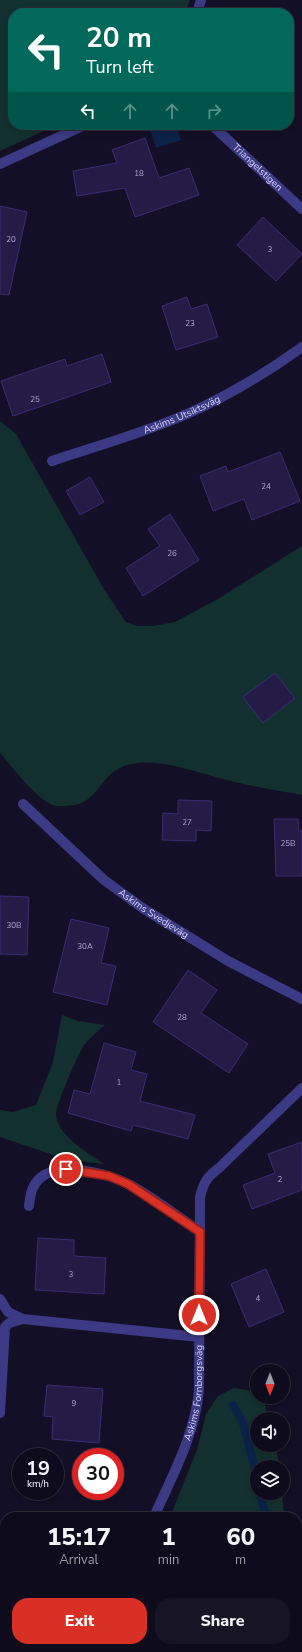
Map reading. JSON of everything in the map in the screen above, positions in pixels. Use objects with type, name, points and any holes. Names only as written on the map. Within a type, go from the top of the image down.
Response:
[{"type":"street","points":[[0,164],[76,130]]},
{"type":"street","name":"Triangelstigen","points":[[217,130],[302,209]]},
{"type":"street","name":"Askims Utsiktsväg","points":[[52,461],[145,431],[186,414],[221,398],[259,376],[302,347]]},
{"type":"street","name":"Askims Svedjeväg","points":[[23,804],[104,880],[144,909],[228,960],[302,998]]},
{"type":"street","name":"Askims Fornborgsväg","points":[[156,1512],[197,1413],[199,1390],[200,1198],[207,1177],[219,1168],[302,1088]]},
{"type":"street","points":[[29,1206],[33,1187],[41,1177],[52,1172],[66,1169],[86,1171],[109,1176],[128,1184],[200,1232]]},
{"type":"street","points":[[0,1299],[8,1312],[23,1319],[199,1337]]},
{"type":"street","points":[[0,1413],[6,1327],[8,1323],[23,1319]]},
{"type":"green space","points":[[0,0],[190,0],[187,8],[8,8],[8,130],[46,130],[0,151]]},
{"type":"green space","points":[[0,421],[16,434],[105,591],[126,622],[137,626],[154,626],[175,622],[218,599],[302,546],[302,795],[237,782],[170,765],[159,763],[135,763],[124,766],[107,777],[90,798],[82,803],[71,806],[57,806],[50,804],[34,792],[0,753]]},
{"type":"green space","points":[[62,1015],[78,1021],[105,1025],[85,1044],[82,1049],[63,1091],[56,1115],[58,1123],[68,1137],[82,1149],[104,1164],[68,1160],[0,1137],[0,1110],[13,1112],[36,1105],[53,1062]]},
{"type":"green space","points":[[234,1388],[250,1391],[250,1404],[265,1404],[266,1412],[250,1412],[250,1452],[277,1452],[278,1460],[250,1460],[250,1500],[283,1500],[284,1512],[172,1512],[197,1450],[206,1414],[218,1396]]},
{"type":"water","points":[[150,130],[178,130],[181,140],[156,148]]},
{"type":"building","points":[[145,138],[159,178],[189,168],[199,195],[135,217],[125,188],[77,196],[73,171],[117,163],[112,150]]},
{"type":"building","points":[[0,206],[27,212],[9,295],[0,294]]},
{"type":"building","points":[[263,217],[302,254],[276,281],[237,245]]},
{"type":"building","points":[[187,297],[191,309],[207,304],[218,337],[176,350],[162,306]]},
{"type":"building","points":[[102,354],[111,382],[13,416],[1,381],[65,359],[67,366]]},
{"type":"building","points":[[280,452],[300,501],[252,520],[244,499],[213,511],[200,476],[226,466],[228,472]]},
{"type":"building","points":[[90,477],[104,502],[80,515],[66,491]]},
{"type":"building","points":[[170,514],[199,560],[143,596],[126,568],[160,546],[148,529]]},
{"type":"building","points":[[275,673],[295,698],[263,723],[243,697]]},
{"type":"building","points":[[178,800],[212,801],[211,831],[196,830],[196,841],[162,840],[163,813],[178,814]]},
{"type":"building","points":[[274,819],[298,819],[299,831],[302,831],[302,876],[276,876]]},
{"type":"building","points":[[0,896],[29,897],[27,955],[0,954]]},
{"type":"building","points":[[71,919],[109,928],[101,963],[116,966],[107,1005],[53,992]]},
{"type":"building","points":[[188,970],[217,990],[201,1013],[248,1044],[229,1073],[153,1022]]},
{"type":"building","points":[[104,1043],[136,1052],[131,1070],[147,1074],[140,1101],[195,1115],[188,1139],[133,1125],[131,1131],[68,1113],[74,1090],[90,1094]]},
{"type":"building","points":[[302,1142],[302,1190],[252,1209],[243,1185],[275,1173],[268,1154]]},
{"type":"building","points":[[38,1238],[74,1240],[74,1256],[106,1258],[104,1294],[35,1290]]},
{"type":"building","points":[[266,1269],[284,1312],[249,1327],[231,1284]]},
{"type":"building","points":[[47,1385],[103,1389],[99,1443],[52,1439],[53,1417],[44,1416]]},
{"type":"waterway","points":[[233,1405],[243,1423],[253,1460]]},
{"type":"waterway","points":[[262,1500],[265,1512]]},
{"type":"route","points":[[66,1169],[86,1171],[109,1176],[128,1184],[200,1232],[199,1315]]}]
